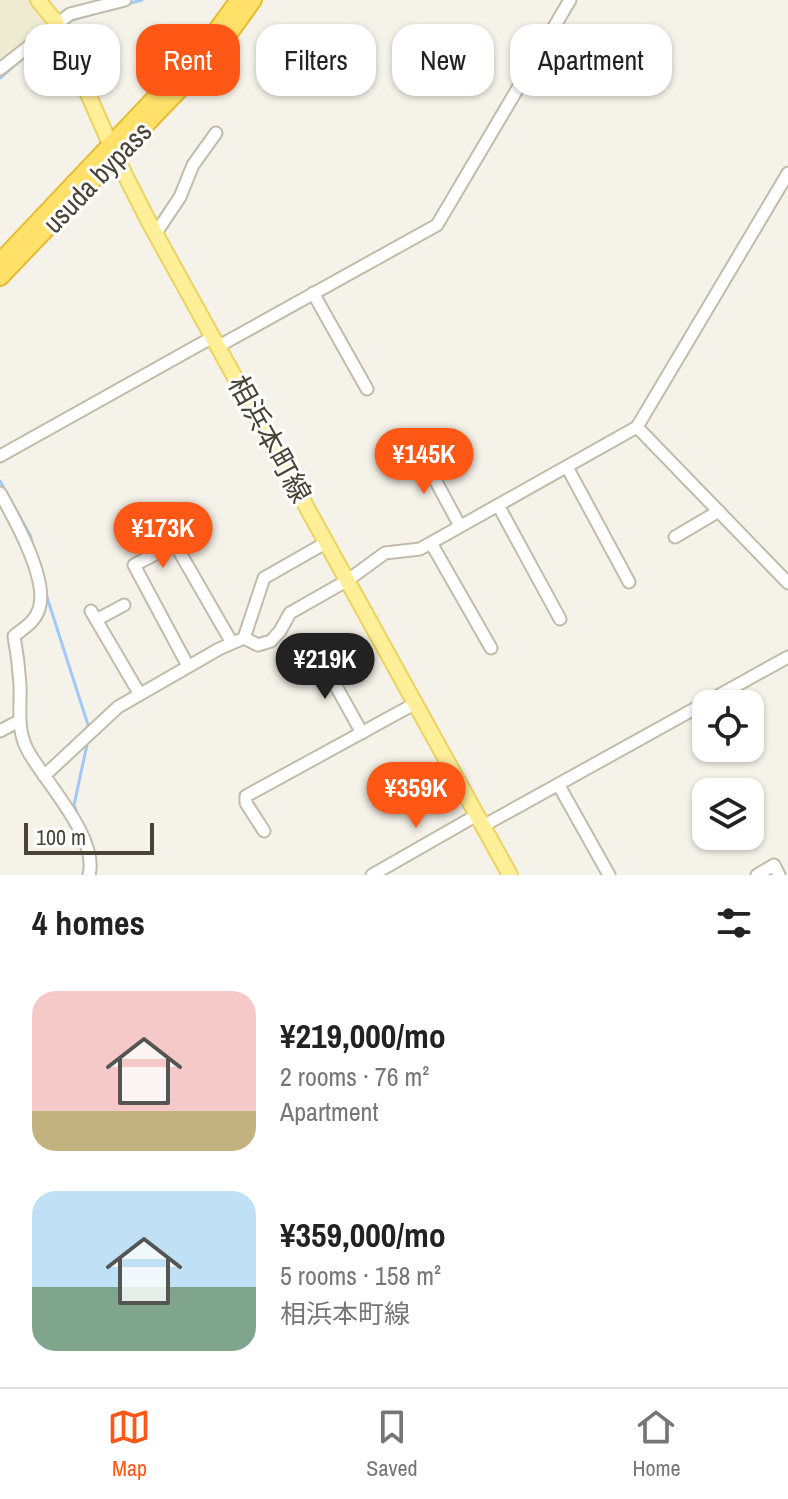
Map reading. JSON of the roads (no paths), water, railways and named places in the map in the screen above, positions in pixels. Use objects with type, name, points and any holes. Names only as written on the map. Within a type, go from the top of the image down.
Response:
[{"type":"highway","name":"usuda bypass","points":[[0,277],[208,42],[239,0]]},
{"type":"highway","name":"usuda bypass","points":[[0,262],[217,50],[253,0]]},
{"type":"main road","name":"相浜本町線","points":[[38,0],[56,22],[113,151],[156,233],[510,875]]},
{"type":"street","points":[[0,69],[56,22],[85,5],[125,0]]},
{"type":"street","points":[[0,456],[437,225],[570,0]]},
{"type":"street","points":[[156,233],[180,197],[193,165],[216,133]]},
{"type":"street","points":[[244,638],[258,645],[271,641],[290,613],[348,580],[385,553],[420,549],[637,427],[788,173]]},
{"type":"street","points":[[313,293],[367,389]]},
{"type":"street","points":[[637,427],[788,583]]},
{"type":"street","points":[[419,450],[460,526]]},
{"type":"street","points":[[567,467],[629,582]]},
{"type":"street","points":[[0,493],[25,537],[41,597],[39,610],[31,623],[14,636],[20,671],[19,733],[44,776],[71,811],[91,864],[89,875]]},
{"type":"street","points":[[498,505],[560,619]]},
{"type":"street","points":[[675,537],[719,511]]},
{"type":"street","points":[[44,776],[113,711],[139,693],[244,638],[264,578],[327,542]]},
{"type":"street","points":[[431,543],[491,648]]},
{"type":"street","points":[[188,666],[134,565],[175,544],[232,643]]},
{"type":"street","points":[[124,605],[94,615],[139,693]]},
{"type":"street","points":[[372,875],[558,784],[788,657]]},
{"type":"street","points":[[318,660],[362,733]]},
{"type":"street","points":[[264,831],[246,803],[246,796],[416,703]]},
{"type":"street","points":[[0,731],[19,721]]},
{"type":"street","points":[[558,784],[609,875]]},
{"type":"street","points":[[757,875],[774,865],[779,875]]},
{"type":"waterway","points":[[127,4],[142,0]]},
{"type":"waterway","points":[[69,21],[96,13]]},
{"type":"waterway","points":[[0,78],[24,57]]},
{"type":"waterway","points":[[0,481],[30,535],[34,549]]},
{"type":"waterway","points":[[45,591],[89,728]]},
{"type":"waterway","points":[[79,818],[74,805],[88,740]]},
{"type":"waterway","points":[[94,863],[95,875]]}]
